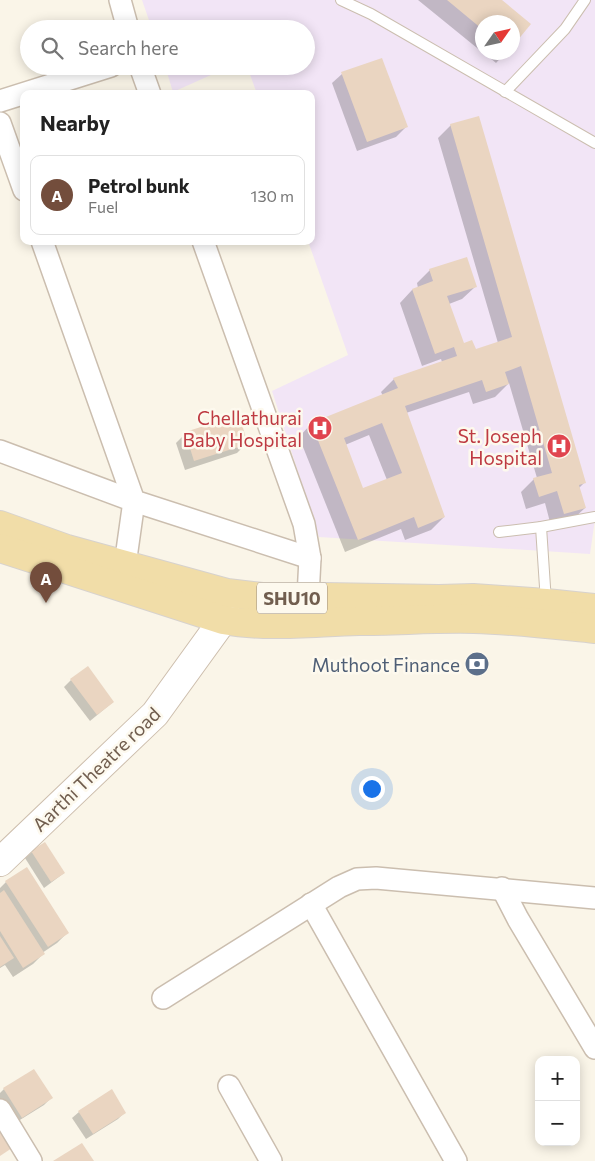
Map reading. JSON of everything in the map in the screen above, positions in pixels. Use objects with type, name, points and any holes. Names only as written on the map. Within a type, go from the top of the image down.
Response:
[{"type":"main road","name":"SHU10","points":[[0,525],[125,565],[225,607],[308,597],[473,598],[546,602],[595,608]]},
{"type":"main road","name":"SHU10","points":[[0,548],[225,607],[279,625],[324,622],[473,619],[595,629]]},
{"type":"main road","name":"Aarthi Theatre road","points":[[0,862],[155,714],[225,607]]},
{"type":"street","points":[[120,0],[126,20]]},
{"type":"street","points":[[35,90],[82,75]]},
{"type":"street","points":[[143,75],[149,90]]},
{"type":"street","points":[[0,101],[20,95]]},
{"type":"street","points":[[0,123],[20,179]]},
{"type":"street","points":[[43,245],[134,501],[125,565]]},
{"type":"street","points":[[204,245],[304,524],[310,558],[308,597]]},
{"type":"street","points":[[0,451],[134,501],[310,558]]},
{"type":"street","points":[[163,998],[311,904],[356,879],[370,878],[502,888],[595,898]]},
{"type":"street","points":[[502,888],[518,919],[595,1048]]},
{"type":"street","points":[[311,904],[456,1161]]},
{"type":"street","points":[[229,1086],[271,1161]]},
{"type":"street","points":[[0,1110],[31,1161]]},
{"type":"lane","points":[[341,0],[371,14],[595,143]]},
{"type":"lane","points":[[505,92],[565,29],[585,0]]},
{"type":"lane","points":[[499,532],[595,517]]},
{"type":"lane","points":[[540,527],[546,602]]},
{"type":"shaded area","points":[[142,0],[595,0],[595,519],[590,554],[319,537],[272,391],[348,355],[309,245],[315,245],[315,90],[256,90],[250,75],[315,75],[315,20],[149,20]]},
{"type":"shaded area","points":[[168,75],[211,75],[177,90],[172,90]]},
{"type":"building","points":[[447,0],[502,0],[531,24],[520,37],[520,15],[475,15],[475,23]]},
{"type":"building","points":[[382,58],[408,127],[367,142],[341,72]]},
{"type":"building","points":[[479,116],[586,483],[579,485],[586,508],[564,514],[557,491],[539,497],[533,478],[552,473],[521,366],[505,372],[509,384],[486,392],[482,380],[405,406],[445,517],[418,528],[414,517],[358,540],[311,423],[398,388],[393,378],[457,356],[454,347],[435,354],[412,289],[433,281],[429,269],[467,257],[477,287],[447,296],[464,343],[472,340],[476,349],[512,337],[450,124]],"holes":[[[382,423],[402,473],[363,488],[344,438]]]},
{"type":"building","points":[[239,415],[248,444],[194,461],[185,432]]},
{"type":"building","points":[[88,666],[114,702],[97,715],[70,679]]},
{"type":"building","points":[[45,842],[65,873],[51,882],[31,851]]},
{"type":"building","points":[[27,867],[69,933],[48,947],[5,881]]},
{"type":"building","points":[[4,890],[45,954],[23,968],[0,931],[0,893]]},
{"type":"building","points":[[0,936],[14,958],[0,967]]},
{"type":"building","points":[[34,1069],[53,1098],[22,1118],[3,1088]]},
{"type":"building","points":[[112,1089],[126,1113],[93,1134],[78,1111]]},
{"type":"building","points":[[5,1130],[15,1146],[0,1156],[0,1133]]},
{"type":"building","points":[[82,1143],[94,1161],[53,1161]]},
{"type":"place","name":"Chellathurai Baby Hospital","points":[[320,428]]},
{"type":"place","name":"St. Joseph Hospital","points":[[559,446]]},
{"type":"place","name":"Petrol bunk","points":[[46,603]]},
{"type":"place","name":"Muthoot Finance","points":[[477,664]]}]
